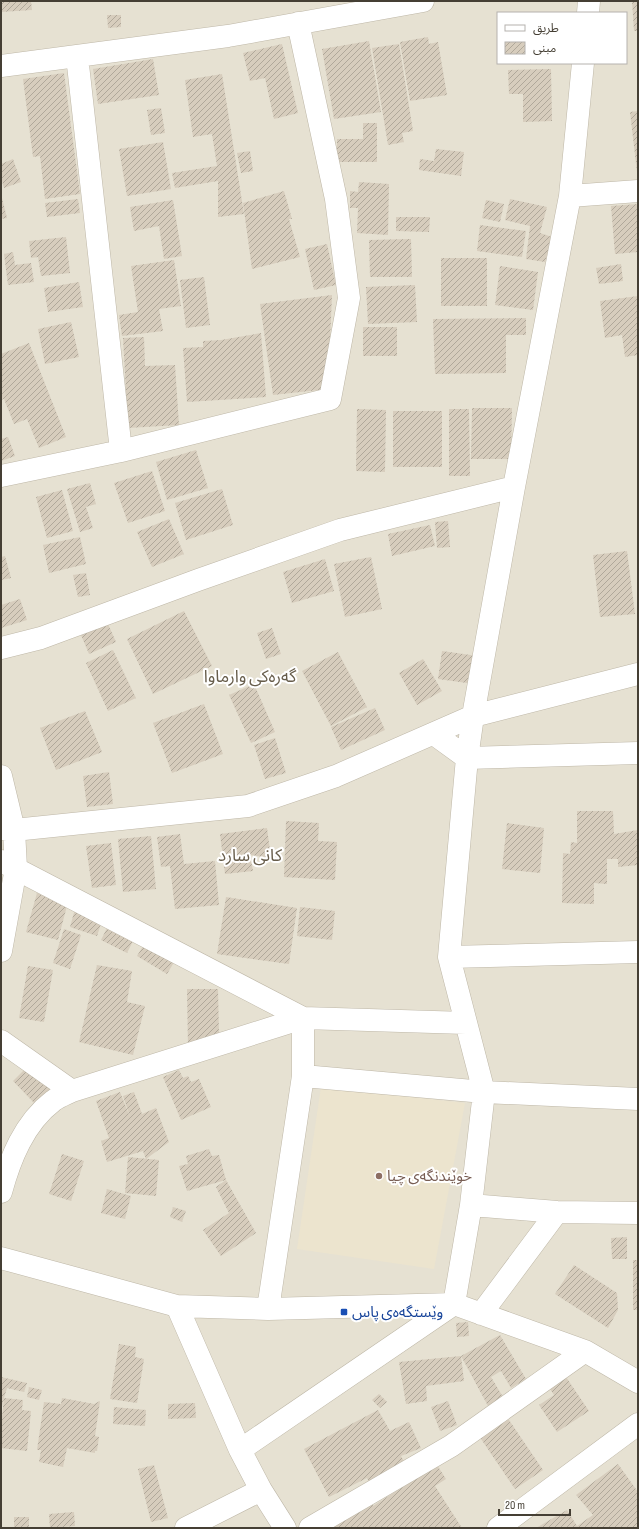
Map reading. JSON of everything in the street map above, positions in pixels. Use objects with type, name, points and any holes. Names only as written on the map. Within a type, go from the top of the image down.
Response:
[{"type":"street","points":[[1,66],[228,36],[423,1]]},
{"type":"street","points":[[588,12],[589,1]]},
{"type":"street","points":[[1,476],[121,451],[330,399],[349,298],[336,198],[298,23]]},
{"type":"street","points":[[77,56],[121,451]]},
{"type":"street","points":[[240,1450],[454,1304],[471,1205],[484,1092],[449,957],[466,758],[514,487],[570,196],[583,64]]},
{"type":"street","points":[[570,196],[638,191]]},
{"type":"street","points":[[1,648],[41,638],[198,580],[340,530],[514,487]]},
{"type":"street","points":[[8,829],[248,806],[336,776],[473,716],[638,674]]},
{"type":"street","points":[[434,734],[466,758],[638,753]]},
{"type":"street","points":[[1,776],[8,829],[8,864],[1,951]]},
{"type":"street","points":[[8,864],[304,1018]]},
{"type":"street","points":[[449,957],[638,952]]},
{"type":"street","points":[[1,1192],[6,1172],[17,1146],[28,1128],[41,1112],[53,1101],[72,1091],[304,1018],[466,1022]]},
{"type":"street","points":[[268,1309],[303,1076],[304,1018]]},
{"type":"street","points":[[1,1041],[72,1091]]},
{"type":"street","points":[[303,1076],[484,1092],[638,1099]]},
{"type":"street","points":[[471,1205],[557,1212],[638,1213]]},
{"type":"street","points":[[481,1314],[557,1212]]},
{"type":"street","points":[[1,1258],[177,1306],[268,1309],[454,1304],[585,1351],[638,1382]]},
{"type":"street","points":[[177,1306],[240,1450],[261,1490],[284,1528]]},
{"type":"street","points":[[310,1528],[451,1446],[585,1351]]},
{"type":"street","points":[[498,1528],[638,1424]]},
{"type":"street","points":[[186,1528],[261,1490]]},
{"type":"shaded area","points":[[1,1],[638,1],[638,1528],[1,1528]]},
{"type":"shaded area","name":"خوێندنگەی چیا","points":[[321,1087],[465,1103],[434,1269],[297,1249]]},
{"type":"building","points":[[1,1],[31,1],[32,10],[1,12]]},
{"type":"building","points":[[632,1],[638,1],[638,31],[634,31]]},
{"type":"building","points":[[107,15],[121,15],[121,27],[108,28]]},
{"type":"building","points":[[428,37],[429,44],[438,42],[447,95],[410,101],[400,42]]},
{"type":"building","points":[[369,41],[381,112],[334,119],[322,49]]},
{"type":"building","points":[[282,44],[298,113],[274,119],[265,78],[250,81],[243,53]]},
{"type":"building","points":[[399,44],[413,131],[402,133],[404,142],[388,145],[372,48]]},
{"type":"building","points":[[153,59],[159,95],[98,104],[93,69]]},
{"type":"building","points":[[551,69],[552,121],[523,122],[523,94],[509,94],[508,70]]},
{"type":"building","points":[[64,73],[80,194],[45,199],[40,156],[33,157],[23,79]]},
{"type":"building","points":[[222,74],[244,214],[218,217],[218,181],[175,188],[172,173],[217,166],[212,134],[193,137],[185,80]]},
{"type":"building","points":[[161,108],[165,133],[151,135],[147,110]]},
{"type":"building","points":[[638,111],[638,172],[637,172],[630,112]]},
{"type":"building","points":[[363,123],[377,123],[377,162],[337,162],[337,139],[363,139]]},
{"type":"building","points":[[163,142],[171,189],[127,196],[119,149]]},
{"type":"building","points":[[436,149],[464,152],[461,176],[419,170],[420,159],[434,161]]},
{"type":"building","points":[[250,151],[253,171],[241,173],[237,153]]},
{"type":"building","points":[[13,159],[21,182],[4,188],[1,178],[1,164]]},
{"type":"building","points":[[359,182],[389,184],[388,235],[357,233],[358,208],[350,208],[350,191],[358,192]]},
{"type":"building","points":[[284,191],[292,219],[289,219],[300,257],[252,269],[243,203]]},
{"type":"building","points":[[1,194],[7,218],[1,219]]},
{"type":"building","points":[[78,199],[80,213],[47,217],[45,203]]},
{"type":"building","points":[[510,199],[547,207],[540,233],[552,237],[545,262],[526,259],[530,226],[505,220]]},
{"type":"building","points":[[173,200],[182,256],[164,259],[159,226],[134,231],[130,207]]},
{"type":"building","points":[[486,200],[504,204],[500,222],[482,218]]},
{"type":"building","points":[[638,204],[638,252],[615,254],[611,206]]},
{"type":"building","points":[[396,217],[430,217],[429,232],[396,231]]},
{"type":"building","points":[[480,225],[526,231],[522,257],[477,251]]},
{"type":"building","points":[[66,237],[70,273],[41,276],[38,257],[31,258],[29,241]]},
{"type":"building","points":[[411,239],[412,277],[370,277],[369,240]]},
{"type":"building","points":[[327,244],[336,285],[314,290],[305,249]]},
{"type":"building","points":[[13,252],[15,265],[31,263],[34,282],[8,285],[4,254]]},
{"type":"building","points":[[441,258],[487,258],[487,306],[441,306]]},
{"type":"building","points":[[174,260],[181,306],[159,309],[163,331],[122,336],[119,315],[138,312],[131,266]]},
{"type":"building","points":[[621,264],[623,281],[599,284],[596,268]]},
{"type":"building","points":[[500,266],[538,272],[533,310],[495,305]]},
{"type":"building","points":[[204,277],[210,325],[186,328],[180,280]]},
{"type":"building","points":[[79,282],[83,307],[48,312],[44,288]]},
{"type":"building","points":[[415,285],[417,322],[368,324],[366,287]]},
{"type":"building","points":[[332,295],[328,389],[273,395],[260,304]]},
{"type":"building","points":[[638,296],[638,355],[625,357],[622,335],[605,338],[600,301]]},
{"type":"building","points":[[526,318],[526,335],[506,335],[506,373],[435,374],[433,319]]},
{"type":"building","points":[[71,322],[79,357],[45,364],[38,329]]},
{"type":"building","points":[[363,327],[397,327],[397,356],[363,356]]},
{"type":"building","points":[[261,333],[266,397],[187,402],[183,348],[203,347],[203,341],[221,340]]},
{"type":"building","points":[[144,337],[145,366],[175,365],[179,425],[128,428],[123,338]]},
{"type":"building","points":[[29,343],[66,437],[39,448],[27,419],[14,424],[4,399],[1,400],[1,354]]},
{"type":"building","points":[[472,408],[512,408],[511,459],[471,459]]},
{"type":"building","points":[[357,409],[386,410],[385,472],[356,471]]},
{"type":"building","points":[[449,409],[469,409],[470,476],[449,476]]},
{"type":"building","points":[[393,411],[442,411],[442,467],[393,467]]},
{"type":"building","points":[[8,437],[15,456],[1,461],[1,439]]},
{"type":"building","points":[[196,450],[208,488],[167,500],[156,462]]},
{"type":"building","points":[[152,471],[165,511],[128,523],[114,483]]},
{"type":"building","points":[[90,483],[96,504],[86,507],[93,528],[80,532],[67,489]]},
{"type":"building","points":[[222,489],[233,525],[186,540],[175,503]]},
{"type":"building","points":[[62,490],[73,531],[47,538],[36,497]]},
{"type":"building","points":[[169,519],[184,554],[152,567],[137,532]]},
{"type":"building","points":[[448,521],[450,547],[437,548],[435,522]]},
{"type":"building","points":[[430,525],[435,546],[392,556],[388,534]]},
{"type":"building","points":[[80,537],[86,564],[49,573],[43,545]]},
{"type":"building","points":[[627,551],[635,614],[600,617],[593,555]]},
{"type":"building","points":[[5,556],[11,578],[1,580],[1,557]]},
{"type":"building","points":[[371,557],[382,609],[345,617],[334,564]]},
{"type":"building","points":[[325,559],[334,591],[292,603],[283,572]]},
{"type":"building","points":[[86,573],[90,595],[78,597],[73,575]]},
{"type":"building","points":[[20,599],[27,620],[1,628],[1,605]]},
{"type":"building","points":[[184,611],[212,666],[153,694],[127,639]]},
{"type":"building","points":[[108,624],[116,642],[89,654],[81,635]]},
{"type":"building","points":[[272,628],[281,654],[266,659],[257,633]]},
{"type":"building","points":[[113,650],[136,698],[108,711],[86,663]]},
{"type":"building","points":[[442,651],[478,656],[474,684],[438,679]]},
{"type":"building","points":[[338,652],[367,707],[331,726],[302,671]]},
{"type":"building","points":[[423,659],[442,691],[417,705],[399,673]]},
{"type":"building","points":[[254,684],[275,732],[251,743],[229,695]]},
{"type":"building","points":[[204,704],[223,754],[172,773],[153,723]]},
{"type":"building","points":[[375,708],[385,730],[341,750],[331,727]]},
{"type":"building","points":[[85,711],[102,752],[56,770],[40,728]]},
{"type":"building","points":[[275,738],[286,773],[265,779],[254,745]]},
{"type":"building","points":[[109,772],[113,804],[87,807],[83,776]]},
{"type":"building","points":[[577,811],[613,811],[614,834],[638,830],[638,865],[618,867],[618,859],[607,859],[607,884],[594,883],[594,904],[562,903],[563,853],[570,854],[571,842],[577,843]]},
{"type":"building","points":[[286,821],[319,823],[318,841],[337,842],[335,880],[284,877]]},
{"type":"building","points":[[507,823],[544,828],[540,873],[502,869]]},
{"type":"building","points":[[267,828],[271,858],[250,855],[253,871],[225,874],[220,834]]},
{"type":"building","points":[[180,834],[184,864],[215,861],[219,905],[175,909],[170,866],[161,867],[157,837]]},
{"type":"building","points":[[151,836],[156,889],[123,892],[118,839]]},
{"type":"building","points":[[111,843],[116,885],[92,888],[86,846]]},
{"type":"building","points":[[37,893],[68,902],[58,940],[26,932]]},
{"type":"building","points":[[226,897],[297,908],[289,964],[217,954]]},
{"type":"building","points":[[300,907],[335,911],[332,940],[297,936]]},
{"type":"building","points":[[75,909],[103,918],[97,936],[70,927]]},
{"type":"building","points":[[110,922],[136,935],[127,953],[101,940]]},
{"type":"building","points":[[64,929],[81,935],[70,969],[53,963]]},
{"type":"building","points":[[146,941],[176,959],[167,974],[137,956]]},
{"type":"building","points":[[97,965],[132,971],[127,1002],[145,1006],[133,1055],[79,1042]]},
{"type":"building","points":[[28,966],[53,970],[44,1022],[19,1018]]},
{"type":"building","points":[[187,989],[218,989],[219,1035],[188,1048]]},
{"type":"building","points":[[28,1066],[52,1091],[37,1106],[13,1081]]},
{"type":"building","points":[[179,1070],[183,1078],[188,1076],[191,1082],[199,1079],[211,1107],[181,1120],[163,1077]]},
{"type":"building","points":[[120,1092],[130,1117],[123,1096],[134,1092],[142,1114],[156,1108],[169,1142],[146,1159],[143,1151],[107,1162],[101,1141],[109,1138],[96,1101]]},
{"type":"building","points":[[209,1149],[212,1156],[219,1155],[226,1180],[187,1191],[179,1166],[188,1164],[186,1156]]},
{"type":"building","points":[[62,1154],[84,1161],[71,1201],[49,1194]]},
{"type":"building","points":[[128,1157],[159,1160],[156,1196],[125,1193]]},
{"type":"building","points":[[226,1180],[256,1233],[221,1256],[203,1230],[229,1213],[216,1187]]},
{"type":"building","points":[[107,1189],[131,1196],[125,1219],[101,1213]]},
{"type":"building","points":[[173,1207],[186,1211],[182,1222],[170,1217]]},
{"type":"building","points":[[627,1237],[627,1259],[612,1259],[611,1238]]},
{"type":"building","points":[[633,1260],[638,1260],[638,1310],[633,1310]]},
{"type":"building","points":[[574,1265],[617,1293],[618,1310],[608,1328],[555,1294]]},
{"type":"building","points":[[468,1322],[469,1336],[457,1337],[456,1323]]},
{"type":"building","points":[[500,1335],[526,1379],[511,1388],[501,1371],[491,1377],[503,1397],[488,1406],[461,1356]]},
{"type":"building","points":[[119,1344],[136,1347],[135,1357],[144,1359],[137,1403],[110,1399]]},
{"type":"building","points":[[461,1356],[464,1381],[426,1386],[427,1401],[406,1404],[399,1362]]},
{"type":"building","points":[[1,1377],[27,1383],[24,1392],[7,1388],[1,1411]]},
{"type":"building","points":[[566,1377],[589,1411],[557,1432],[539,1405],[554,1395],[550,1389]]},
{"type":"building","points":[[29,1387],[42,1390],[39,1400],[27,1397]]},
{"type":"building","points":[[379,1394],[387,1402],[380,1408],[372,1400]]},
{"type":"building","points":[[4,1398],[23,1400],[22,1410],[31,1411],[27,1451],[1,1448],[1,1426]]},
{"type":"building","points":[[62,1398],[94,1404],[100,1401],[95,1436],[99,1437],[97,1451],[95,1451],[95,1453],[67,1448],[63,1467],[39,1462],[41,1450],[37,1450],[44,1402],[61,1404]]},
{"type":"building","points":[[448,1401],[457,1425],[440,1431],[431,1407]]},
{"type":"building","points":[[195,1403],[196,1418],[168,1419],[168,1404]]},
{"type":"building","points":[[114,1407],[146,1410],[145,1426],[113,1424]]},
{"type":"building","points":[[378,1410],[390,1431],[409,1422],[421,1448],[401,1456],[409,1471],[372,1488],[367,1478],[329,1497],[304,1449]]},
{"type":"building","points":[[507,1417],[543,1470],[515,1489],[479,1436]]},
{"type":"building","points":[[618,1464],[638,1492],[638,1528],[536,1528],[567,1510],[577,1526],[593,1515],[576,1495]]},
{"type":"building","points":[[154,1465],[168,1518],[151,1522],[138,1469]]},
{"type":"building","points":[[437,1465],[446,1479],[435,1486],[462,1528],[331,1528],[372,1500],[373,1506]]},
{"type":"building","points":[[74,1512],[75,1526],[50,1528],[49,1514]]},
{"type":"building","points":[[14,1517],[29,1517],[29,1528],[14,1528]]},
{"type":"place","name":"خوێندنگەی چیا","points":[[379,1176]]},
{"type":"place","name":"وێستگەەی پاس","points":[[344,1312]]},
{"type":"district","name":"گەرەکی وارماوا","points":[[250,676]]},
{"type":"district","name":"کانی سارد","points":[[250,855]]}]
